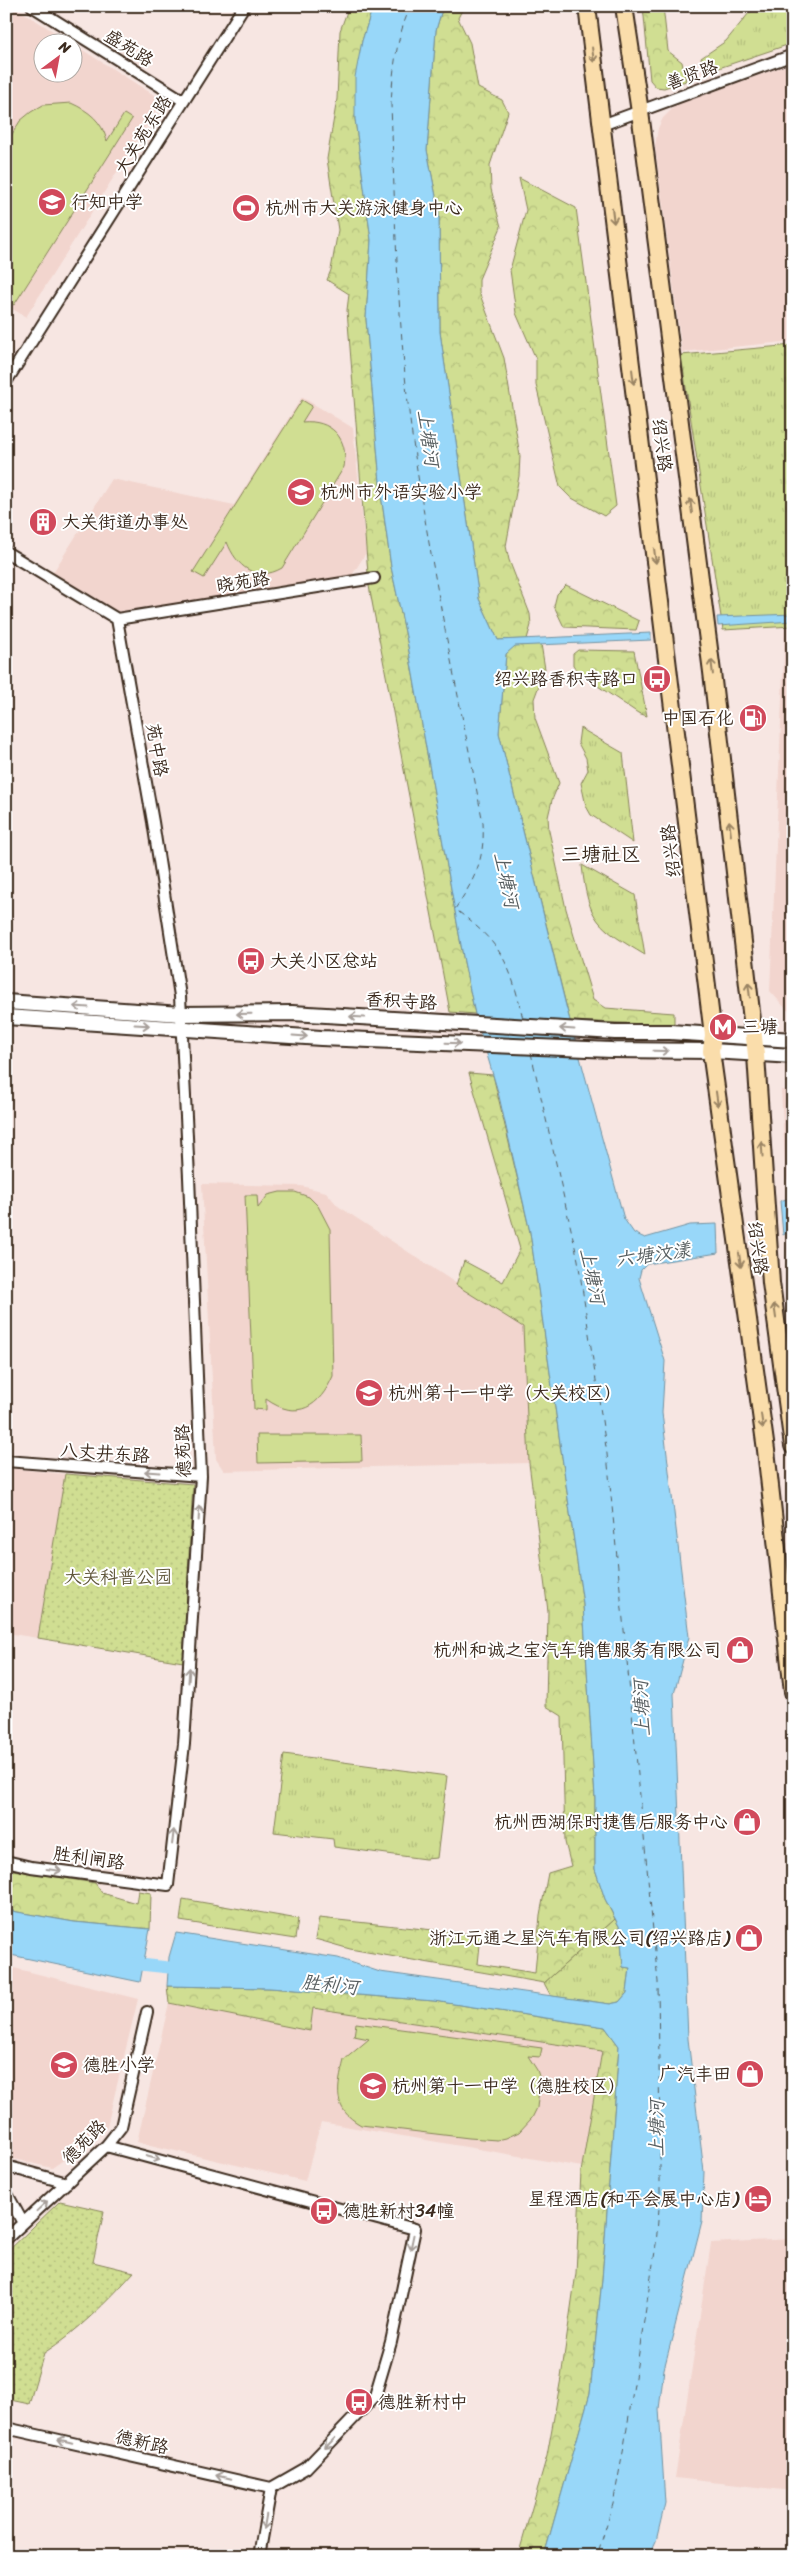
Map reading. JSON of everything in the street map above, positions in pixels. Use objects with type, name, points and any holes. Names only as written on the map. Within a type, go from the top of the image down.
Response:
[{"type":"main road","name":"绍兴路","points":[[587,6],[712,1043],[766,1450],[793,1692]]},
{"type":"main road","name":"绍兴路","points":[[624,6],[640,112],[712,672],[756,1046],[771,1283],[791,1418],[793,1446]]},
{"type":"main road","name":"香积寺路","points":[[6,1002],[321,1038],[612,1050],[712,1043],[756,1046],[793,1056]]},
{"type":"main road","name":"香积寺路","points":[[6,1017],[181,1021],[292,1013],[615,1032],[670,1032],[712,1043]]},
{"type":"main road","name":"香积寺路","points":[[756,1046],[793,1040]]},
{"type":"street","name":"盛苑路","points":[[32,6],[184,101]]},
{"type":"street","name":"大关苑东路","points":[[6,382],[244,6]]},
{"type":"street","name":"善贤路","points":[[602,125],[793,55]]},
{"type":"street","points":[[6,552],[117,619]]},
{"type":"street","name":"晓苑路","points":[[117,619],[374,578]]},
{"type":"street","name":"苑中路","points":[[117,619],[153,822],[181,1021]]},
{"type":"street","name":"德苑路","points":[[168,1885],[184,1744],[201,1476],[181,1021]]},
{"type":"street","name":"八丈井东路","points":[[6,1461],[201,1476]]},
{"type":"street","name":"胜利闸路","points":[[6,1861],[31,1867],[168,1885]]},
{"type":"street","name":"德苑路","points":[[6,2239],[106,2146],[121,2127],[147,2012]]},
{"type":"street","points":[[106,2146],[415,2229],[391,2342],[375,2396],[306,2468],[271,2488],[258,2556]]},
{"type":"street","points":[[6,2166],[67,2182]]},
{"type":"street","points":[[6,2192],[23,2223]]},
{"type":"street","name":"德新路","points":[[6,2428],[271,2488]]},
{"type":"shaded area","name":"行知中学","points":[[6,6],[13,6],[54,32],[32,32],[32,82],[82,82],[82,50],[162,100],[26,317],[6,305]]},
{"type":"shaded area","points":[[793,63],[793,341],[682,352],[655,146],[658,128],[663,118],[676,105]]},
{"type":"shaded area","name":"杭州市外语实验小学","points":[[302,397],[353,428],[366,553],[351,577],[114,612],[52,574],[112,479],[234,505]]},
{"type":"shaded area","points":[[785,626],[793,626],[793,1012],[787,1010],[770,991]]},
{"type":"shaded area","points":[[781,1090],[793,1091],[793,1177],[786,1179]]},
{"type":"shaded area","name":"杭州第十一中学（大关校区）","points":[[202,1184],[301,1186],[326,1192],[338,1206],[523,1327],[529,1463],[224,1471],[216,1459]]},
{"type":"shaded area","points":[[6,1468],[65,1474],[38,1638],[6,1633]]},
{"type":"shaded area","name":"德胜小学","points":[[6,1966],[138,1999],[106,2130],[52,2168],[6,2157]]},
{"type":"shaded area","name":"杭州第十一中学（德胜校区）","points":[[169,2003],[310,2031],[313,2008],[602,2051],[582,2167],[321,2122],[305,2181],[137,2142]]},
{"type":"shaded area","points":[[793,2239],[793,2491],[675,2478],[711,2243]]},
{"type":"green space","points":[[349,6],[373,6],[362,41],[355,119],[371,240],[366,319],[381,494],[391,567],[408,646],[464,962],[475,1014],[450,1012],[369,586],[347,310],[349,294],[327,280],[331,270],[338,230],[327,159],[337,99],[340,31]]},
{"type":"green space","points":[[443,6],[464,6],[458,18],[470,43],[478,88],[502,100],[508,112],[490,165],[491,189],[501,227],[479,279],[479,292],[504,358],[520,456],[519,476],[506,546],[509,560],[530,614],[531,625],[527,639],[498,640],[479,599],[440,332],[439,212],[427,150],[436,30]]},
{"type":"green space","points":[[643,6],[663,6],[668,51],[682,62],[686,81],[664,88],[656,87],[650,80]]},
{"type":"green space","points":[[759,6],[793,6],[793,43],[710,71],[704,67],[701,58],[726,41],[749,13]]},
{"type":"green space","points":[[71,103],[94,117],[102,128],[107,141],[124,114],[132,119],[14,305],[6,300],[6,144],[20,121],[31,112],[43,105]]},
{"type":"green space","points":[[519,178],[576,208],[616,506],[604,516],[570,497],[560,487],[536,385],[536,359],[516,313],[510,270],[526,210]]},
{"type":"green space","points":[[793,345],[793,626],[723,630],[681,355]]},
{"type":"green space","points":[[302,400],[312,406],[302,422],[312,422],[329,427],[341,439],[344,447],[344,467],[282,568],[264,574],[248,570],[236,558],[227,542],[204,578],[193,572]]},
{"type":"green space","points":[[566,585],[639,621],[636,630],[564,627],[554,606],[557,594]]},
{"type":"green space","points":[[541,644],[545,669],[534,699],[535,718],[559,783],[548,817],[549,831],[566,909],[593,1000],[605,1008],[674,1013],[674,1025],[570,1021],[499,733],[506,654],[515,645]]},
{"type":"green space","points":[[578,650],[634,651],[647,716],[638,713],[580,674],[573,665],[573,654]]},
{"type":"green space","points":[[580,728],[623,753],[633,843],[591,815],[586,806],[581,783],[588,770],[586,758],[578,743]]},
{"type":"green space","points":[[582,865],[635,895],[645,955],[616,937],[598,921],[588,899]]},
{"type":"green space","points":[[469,1073],[493,1075],[530,1232],[583,1604],[595,1798],[595,1869],[605,1899],[615,1919],[544,1983],[350,1949],[315,1939],[319,1918],[481,1935],[478,1964],[535,1973],[540,1915],[548,1873],[571,1866],[565,1842],[562,1716],[546,1706],[548,1611],[529,1463],[523,1327],[456,1285],[464,1261],[503,1282],[520,1249]]},
{"type":"green space","points":[[280,1192],[295,1192],[309,1197],[318,1206],[330,1229],[333,1376],[328,1387],[315,1403],[298,1410],[278,1406],[266,1399],[266,1410],[254,1409],[245,1195],[257,1195],[258,1208],[268,1195]]},
{"type":"green space","points":[[257,1435],[361,1435],[362,1461],[258,1463]]},
{"type":"green space","name":"大关科普公园","points":[[65,1474],[193,1484],[183,1662],[38,1638]]},
{"type":"green space","points":[[284,1754],[447,1776],[437,1858],[425,1859],[334,1847],[333,1839],[274,1832]]},
{"type":"green space","points":[[6,1869],[95,1883],[102,1893],[136,1903],[138,1891],[151,1893],[150,1929],[74,1922],[6,1910]]},
{"type":"green space","points":[[183,1899],[298,1919],[295,1939],[180,1921]]},
{"type":"green space","points":[[615,1919],[620,1928],[623,1967],[630,1968],[627,1993],[619,2002],[610,2004],[551,1996],[544,1983]]},
{"type":"green space","points":[[167,1986],[270,1988],[434,2001],[605,2027],[619,2046],[602,2280],[590,2393],[544,2556],[518,2556],[547,2456],[561,2378],[576,2273],[581,2172],[602,2051],[313,2008],[310,2031],[169,2003]]},
{"type":"green space","points":[[356,2023],[542,2048],[540,2057],[528,2056],[537,2070],[540,2079],[537,2108],[532,2118],[519,2132],[497,2140],[361,2125],[345,2112],[339,2097],[344,2060],[369,2039],[354,2036]]},
{"type":"green space","points":[[60,2201],[104,2211],[93,2262],[134,2272],[92,2316],[44,2353],[29,2404],[6,2399],[6,2253]]},
{"type":"water","points":[[373,6],[443,6],[436,30],[427,150],[439,212],[440,332],[479,599],[498,640],[651,633],[651,640],[515,646],[506,654],[499,733],[566,1006],[624,1219],[634,1233],[645,1238],[690,1225],[717,1224],[718,1253],[647,1264],[641,1270],[639,1278],[665,1361],[662,1413],[689,1637],[674,1694],[688,2039],[704,2172],[702,2221],[664,2369],[659,2409],[665,2503],[656,2541],[649,2556],[544,2556],[590,2393],[602,2280],[619,2046],[605,2027],[434,2001],[270,1988],[167,1986],[169,1957],[176,1933],[338,1958],[380,1972],[610,2004],[619,2002],[627,1993],[630,1968],[623,1967],[620,1928],[605,1899],[595,1869],[595,1798],[583,1604],[530,1232],[498,1092],[475,1014],[464,962],[408,646],[391,567],[381,494],[366,319],[371,240],[355,119],[355,77],[362,41]]},
{"type":"water","points":[[793,614],[793,621],[718,626],[717,617]]},
{"type":"water","points":[[793,1197],[793,1230],[783,1235],[780,1201]]},
{"type":"water","points":[[6,1910],[74,1922],[150,1929],[140,1982],[6,1954]]},
{"type":"waterway","name":"胜利河","points":[[126,1963],[183,1969]]},
{"type":"ferry route","points":[[411,6],[402,30],[394,66],[391,104],[397,266],[406,388],[426,527],[483,823],[482,848],[477,869],[455,909],[484,934],[502,956],[514,983],[523,1019]]},
{"type":"ferry route","points":[[531,1053],[578,1260],[607,1454],[658,1982],[660,2196],[656,2245],[624,2447],[613,2504],[597,2556]]},
{"type":"place","name":"行知中学","points":[[52,202]]},
{"type":"place","name":"杭州市大关游泳健身中心","points":[[246,208]]},
{"type":"place","name":"杭州市外语实验小学","points":[[301,492]]},
{"type":"place","name":"大关街道办事处","points":[[43,522]]},
{"type":"place","name":"绍兴路香积寺路口","points":[[657,679]]},
{"type":"place","name":"中国石化","points":[[753,718]]},
{"type":"place","name":"大关小区总站","points":[[251,961]]},
{"type":"place","name":"三塘","points":[[723,1027]]},
{"type":"place","name":"杭州第十一中学（大关校区）","points":[[369,1393]]},
{"type":"place","name":"杭州和诚之宝汽车销售服务有限公司","points":[[740,1650]]},
{"type":"place","name":"杭州西湖保时捷售后服务中心","points":[[747,1822]]},
{"type":"place","name":"浙江元通之星汽车有限公司(绍兴路店)","points":[[749,1938]]},
{"type":"place","name":"德胜小学","points":[[64,2065]]},
{"type":"place","name":"广汽丰田","points":[[750,2074]]},
{"type":"place","name":"杭州第十一中学（德胜校区）","points":[[373,2086]]},
{"type":"place","name":"星程酒店(和平会展中心店)","points":[[758,2199]]},
{"type":"place","name":"德胜新村34幢","points":[[324,2211]]},
{"type":"place","name":"德胜新村中","points":[[359,2402]]},
{"type":"district","name":"三塘社区","points":[[601,854]]},
{"type":"water label","name":"上塘河","points":[[429,438]]},
{"type":"water label","name":"上塘河","points":[[507,880]]},
{"type":"water label","name":"六塘汶漾","points":[[653,1254]]},
{"type":"water label","name":"上塘河","points":[[593,1276]]},
{"type":"water label","name":"上塘河","points":[[641,1708]]},
{"type":"water label","name":"上塘河","points":[[656,2128]]}]
